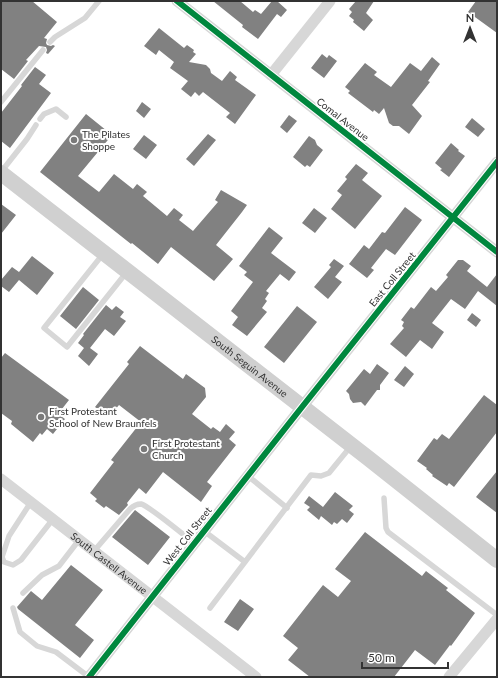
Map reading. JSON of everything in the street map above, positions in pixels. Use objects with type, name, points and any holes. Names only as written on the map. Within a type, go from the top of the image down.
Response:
[{"type":"main road","name":"South Seguin Avenue","points":[[1,173],[497,560]]},
{"type":"street","name":"Comal Avenue","points":[[177,1],[497,252]]},
{"type":"street","points":[[271,75],[330,1]]},
{"type":"street","name":"East Coll Street","points":[[302,407],[497,162]]},
{"type":"street","name":"West Coll Street","points":[[89,677],[302,407]]},
{"type":"street","name":"South Castell Avenue","points":[[1,479],[256,677]]},
{"type":"street","points":[[449,677],[497,619]]},
{"type":"lane","points":[[50,42],[86,18],[99,1]]},
{"type":"lane","points":[[1,102],[43,50]]},
{"type":"lane","points":[[40,119],[44,114],[56,109],[66,117]]},
{"type":"lane","points":[[1,173],[36,125]]},
{"type":"lane","points":[[103,254],[44,328],[67,347],[127,272]]},
{"type":"lane","points":[[210,608],[311,475],[321,476],[329,473],[352,446]]},
{"type":"lane","points":[[248,476],[287,508]]},
{"type":"lane","points":[[384,498],[386,528],[388,532],[497,615]]},
{"type":"lane","points":[[31,502],[9,536],[2,557],[4,562],[13,565],[21,560],[53,519]]},
{"type":"lane","points":[[94,551],[130,509],[135,505],[142,504],[194,543]]},
{"type":"lane","points":[[204,531],[245,562]]},
{"type":"lane","points":[[23,593],[42,575],[59,566],[79,540]]},
{"type":"lane","points":[[13,608],[20,632],[37,646],[56,652],[89,677]]},
{"type":"building","points":[[1,1],[32,1],[57,22],[44,38],[47,39],[47,45],[55,46],[48,54],[46,53],[46,47],[39,46],[26,60],[28,61],[14,79],[1,69]]},
{"type":"building","points":[[213,1],[240,1],[253,12],[255,10],[261,14],[272,1],[277,1],[287,10],[281,17],[277,14],[258,39]]},
{"type":"building","points":[[356,1],[374,1],[366,13],[373,20],[364,31],[353,22],[354,20],[349,16],[352,12],[349,9]]},
{"type":"building","points":[[476,1],[497,1],[497,33],[468,12]]},
{"type":"building","points":[[159,28],[184,48],[187,45],[194,50],[193,52],[196,54],[189,62],[206,65],[210,69],[211,73],[222,81],[230,71],[237,77],[235,80],[256,95],[235,124],[226,117],[230,113],[203,92],[199,96],[195,92],[191,97],[181,89],[188,81],[170,68],[174,62],[159,50],[156,55],[144,46]]},
{"type":"building","points":[[322,54],[327,58],[329,55],[337,61],[324,78],[311,68]]},
{"type":"building","points":[[432,57],[440,64],[428,81],[430,82],[412,105],[422,116],[409,134],[399,126],[393,126],[389,123],[384,108],[379,114],[374,110],[373,112],[348,93],[350,91],[345,87],[365,63],[377,72],[374,75],[391,87],[410,63],[421,71]]},
{"type":"building","points":[[35,67],[46,75],[39,84],[51,93],[10,148],[1,141],[1,113]]},
{"type":"building","points":[[142,102],[151,109],[144,118],[136,111]]},
{"type":"building","points":[[86,114],[112,135],[78,176],[99,192],[114,174],[133,189],[137,184],[147,192],[143,196],[167,216],[174,208],[183,215],[179,220],[193,231],[218,202],[215,200],[221,190],[247,205],[216,245],[233,259],[214,281],[171,247],[158,264],[40,172]]},
{"type":"building","points":[[289,115],[297,121],[287,133],[280,127]]},
{"type":"building","points":[[472,118],[485,129],[478,137],[465,127]]},
{"type":"building","points":[[208,134],[216,140],[194,166],[186,159]]},
{"type":"building","points":[[144,135],[157,145],[146,159],[133,149]]},
{"type":"building","points":[[309,136],[315,140],[317,145],[323,150],[310,167],[307,165],[305,167],[293,157]]},
{"type":"building","points":[[451,143],[465,156],[449,177],[440,170],[442,169],[435,163]]},
{"type":"building","points":[[356,164],[368,173],[362,180],[382,196],[355,229],[331,209],[342,195],[337,191],[347,179],[345,177]]},
{"type":"building","points":[[1,204],[16,215],[1,234]]},
{"type":"building","points":[[405,207],[422,220],[395,255],[386,249],[371,268],[374,270],[367,278],[349,264],[364,245],[369,249],[382,232],[385,233]]},
{"type":"building","points":[[314,208],[327,218],[315,233],[302,223]]},
{"type":"building","points":[[269,227],[283,238],[271,253],[296,272],[289,281],[280,274],[266,291],[269,293],[265,299],[267,301],[262,308],[267,312],[247,336],[232,325],[238,317],[231,311],[253,282],[244,275],[247,272],[239,266]]},
{"type":"building","points":[[32,256],[54,273],[37,295],[19,280],[9,292],[1,286],[1,280],[12,267],[19,272]]},
{"type":"building","points":[[334,259],[344,266],[335,277],[342,282],[328,299],[314,287],[331,267],[329,265]]},
{"type":"building","points":[[458,260],[463,260],[471,266],[467,271],[487,287],[497,274],[497,306],[478,291],[465,309],[451,299],[432,323],[444,332],[432,349],[420,340],[406,357],[390,344],[404,328],[402,326],[404,322],[401,320],[411,307],[414,309],[431,287],[436,291],[448,277],[446,275]]},
{"type":"building","points":[[83,287],[99,300],[76,329],[60,316]]},
{"type":"building","points":[[106,305],[112,310],[116,306],[124,312],[120,317],[126,321],[114,336],[105,329],[90,348],[98,354],[89,366],[78,356],[84,348],[78,343],[84,335],[83,334]]},
{"type":"building","points":[[297,306],[317,322],[284,363],[264,347]]},
{"type":"building","points":[[472,313],[481,320],[476,327],[467,320]]},
{"type":"building","points":[[140,346],[183,379],[186,374],[205,388],[206,397],[192,414],[211,429],[213,427],[220,432],[226,424],[235,432],[229,439],[236,445],[207,482],[212,486],[201,502],[163,472],[146,494],[139,488],[127,503],[128,505],[119,515],[106,506],[104,508],[95,501],[97,499],[90,493],[114,462],[111,460],[141,422],[119,405],[109,417],[95,407],[129,364],[127,362]]},
{"type":"building","points":[[5,353],[69,400],[58,414],[65,419],[53,434],[47,429],[42,435],[40,433],[33,442],[11,424],[12,421],[1,413],[1,358]]},
{"type":"building","points":[[377,364],[389,373],[380,385],[380,390],[377,390],[365,406],[361,402],[353,403],[346,391],[364,369],[370,374]]},
{"type":"building","points":[[405,366],[414,374],[404,387],[394,380]]},
{"type":"building","points":[[484,395],[497,405],[497,432],[454,487],[449,483],[447,486],[432,476],[433,475],[426,469],[427,468],[417,461],[434,438],[437,440],[442,434],[449,439]]},
{"type":"building","points":[[497,471],[497,513],[476,497]]},
{"type":"building","points":[[335,492],[353,506],[349,510],[354,514],[347,523],[342,519],[337,524],[334,522],[332,525],[321,516],[319,520],[307,510],[310,507],[304,503],[309,496],[323,507]]},
{"type":"building","points":[[135,510],[170,537],[148,565],[112,537]]},
{"type":"building","points":[[365,532],[422,576],[426,571],[448,588],[446,590],[475,613],[435,665],[415,650],[394,677],[310,677],[288,660],[298,648],[283,636],[323,585],[338,597],[351,581],[335,569]]},
{"type":"building","points":[[71,565],[103,590],[75,625],[94,640],[80,658],[17,607],[31,591],[42,600]]},
{"type":"building","points":[[240,599],[254,609],[238,631],[224,622]]},
{"type":"cycle path","points":[[177,1],[497,252]]},
{"type":"cycle path","points":[[89,677],[497,162]]},
{"type":"place","name":"The Pilates Shoppe","points":[[74,140]]},
{"type":"place","name":"First Protestant School of New Braunfels","points":[[41,417]]},
{"type":"place","name":"First Protestant Church","points":[[144,449]]}]
